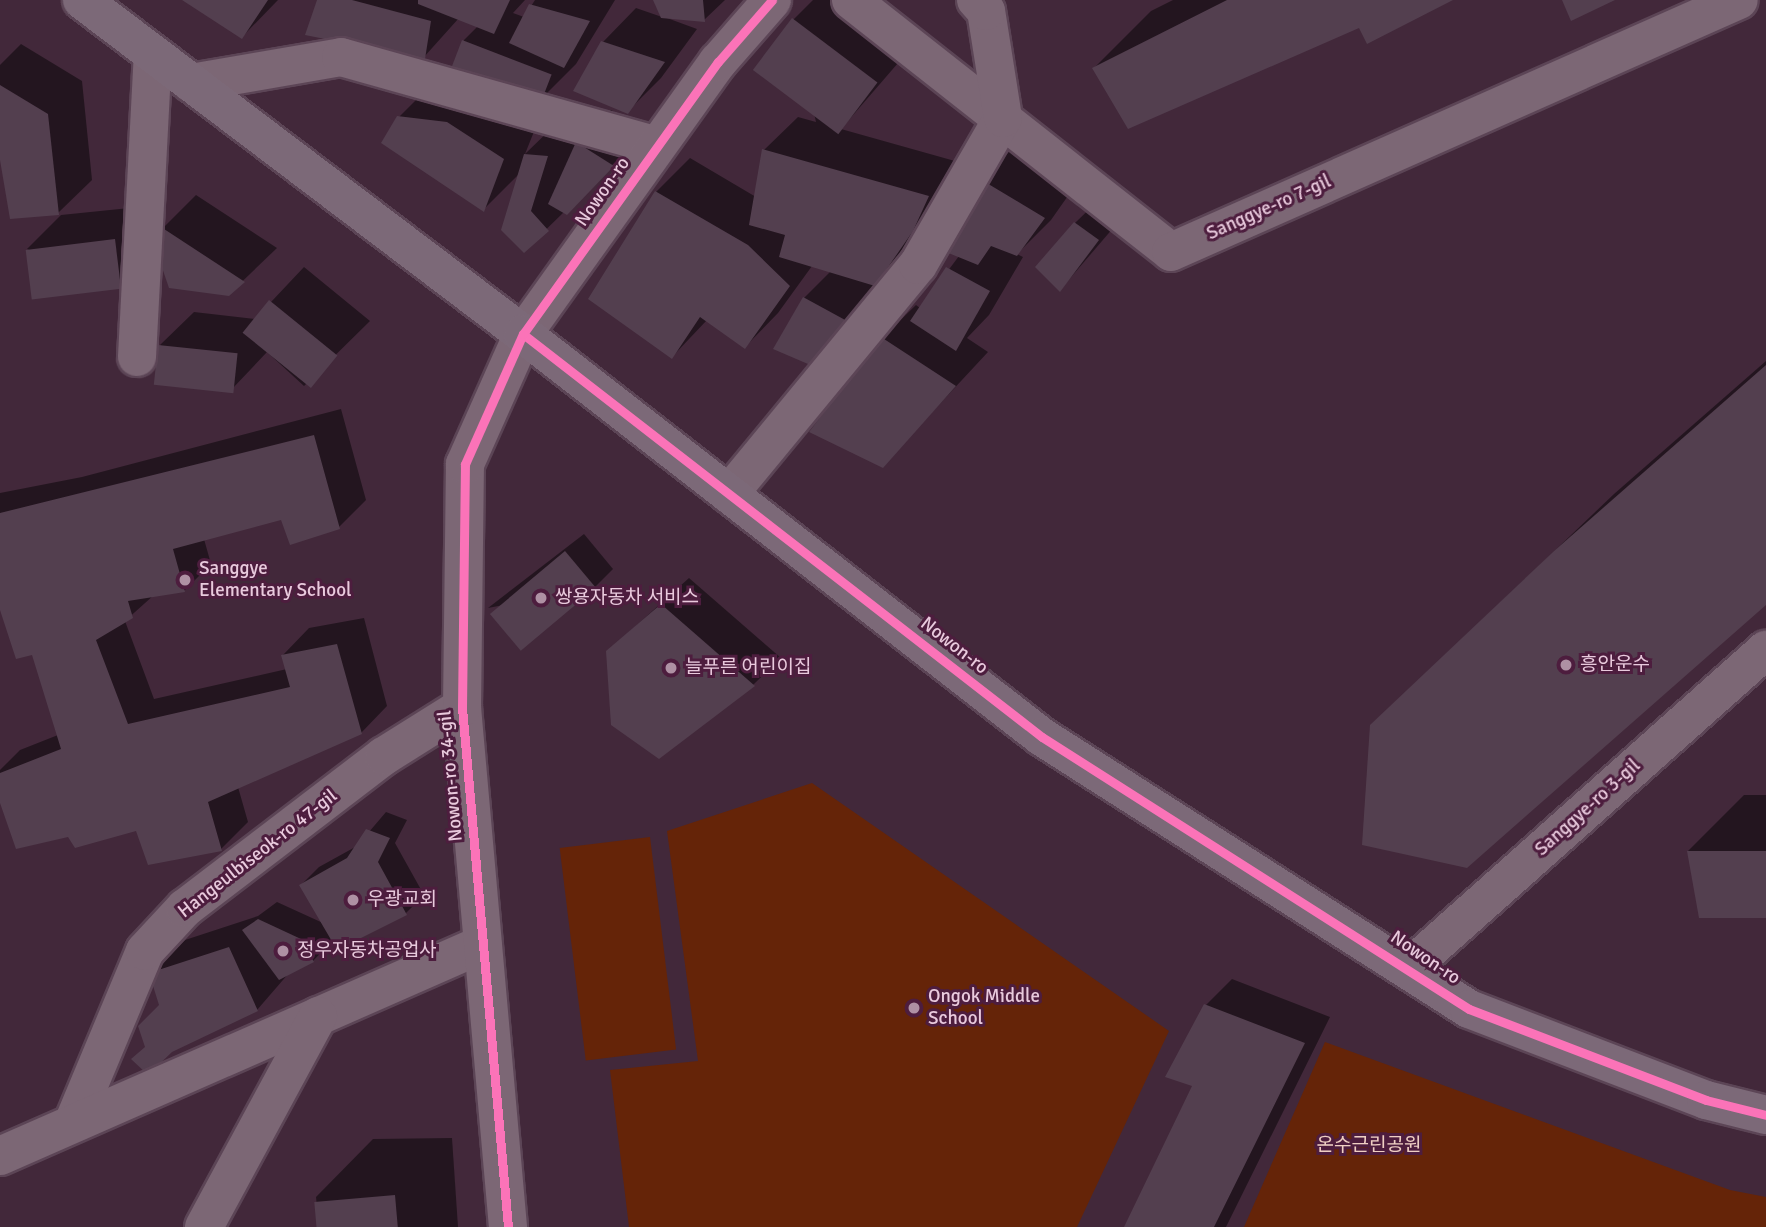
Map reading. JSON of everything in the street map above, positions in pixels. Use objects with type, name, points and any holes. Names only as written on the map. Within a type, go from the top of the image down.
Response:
[{"type":"main road","name":"Nowon-ro","points":[[82,0],[523,334],[1042,737],[1409,967],[1469,1009],[1706,1100],[1766,1115]]},
{"type":"street","name":"Nowon-ro","points":[[523,334],[718,62],[772,0]]},
{"type":"street","name":"Sanggye-ro 7-gil","points":[[851,0],[1171,252],[1739,0]]},
{"type":"street","points":[[729,494],[918,265],[1003,118],[986,11],[976,0]]},
{"type":"street","points":[[137,357],[153,54]]},
{"type":"street","name":"Nowon-ro","points":[[191,83],[341,57],[657,146]]},
{"type":"street","name":"Nowon-ro 34-gil","points":[[508,1227],[462,707],[465,464],[523,334]]},
{"type":"street","name":"Sanggye-ro 3-gil","points":[[1409,967],[1766,650]]},
{"type":"street","name":"Hangeulbiseok-ro 47-gil","points":[[73,1124],[145,951],[196,900],[384,756],[462,707]]},
{"type":"street","points":[[0,1156],[483,944]]},
{"type":"street","points":[[204,1227],[318,1016]]},
{"type":"green space","name":"Ongok Middle School","points":[[812,783],[1169,1031],[1077,1227],[629,1227],[610,1070],[698,1061],[667,831]]},
{"type":"green space","points":[[650,837],[676,1049],[586,1060],[560,848]]},
{"type":"green space","name":"온수근린공원","points":[[1325,1042],[1730,1190],[1766,1197],[1766,1227],[1244,1227]]},
{"type":"building","points":[[182,0],[268,0],[242,39]]},
{"type":"building","points":[[317,0],[352,0],[431,21],[425,59],[305,35]]},
{"type":"building","points":[[418,0],[510,0],[494,34],[418,4]]},
{"type":"building","points":[[653,0],[703,0],[705,22],[661,18]]},
{"type":"building","points":[[1227,0],[1453,0],[1367,44],[1359,28],[1128,129],[1092,68]]},
{"type":"building","points":[[1562,0],[1615,0],[1571,21]]},
{"type":"building","points":[[529,4],[590,21],[564,68],[509,43]]},
{"type":"building","points":[[792,18],[877,82],[838,134],[753,70]]},
{"type":"building","points":[[462,40],[552,74],[542,101],[452,66]]},
{"type":"building","points":[[601,41],[665,62],[628,114],[573,91]]},
{"type":"building","points":[[0,85],[48,114],[59,215],[10,219],[0,160]]},
{"type":"building","points":[[397,116],[447,122],[504,159],[484,212],[381,143]]},
{"type":"building","points":[[576,142],[614,166],[567,215],[548,204]]},
{"type":"building","points":[[762,149],[929,196],[913,231],[875,286],[779,257],[785,235],[749,225]]},
{"type":"building","points":[[524,154],[548,156],[531,211],[549,231],[524,253],[501,230]]},
{"type":"building","points":[[980,179],[1045,218],[1017,256],[991,246],[978,265],[941,250]]},
{"type":"building","points":[[655,191],[748,245],[790,286],[745,349],[700,317],[672,359],[588,299]]},
{"type":"building","points":[[1074,222],[1099,240],[1060,292],[1035,267]]},
{"type":"building","points":[[161,227],[245,282],[229,296],[169,288],[155,247]]},
{"type":"building","points":[[115,239],[121,289],[32,300],[26,250]]},
{"type":"building","points":[[946,267],[990,291],[956,351],[910,321]]},
{"type":"building","points":[[803,297],[847,321],[815,367],[773,349]]},
{"type":"building","points":[[269,300],[337,355],[311,388],[243,333]]},
{"type":"building","points":[[881,337],[956,386],[883,468],[809,432]]},
{"type":"building","points":[[158,345],[238,353],[233,393],[154,385]]},
{"type":"building","name":"흥안운수","points":[[1766,365],[1766,605],[1467,868],[1362,845],[1370,725],[1554,551]]},
{"type":"building","points":[[314,435],[340,529],[290,545],[281,520],[173,549],[185,592],[128,601],[133,618],[96,640],[128,724],[290,687],[281,655],[337,644],[362,734],[208,802],[222,851],[148,865],[136,831],[75,848],[68,837],[16,849],[0,803],[0,773],[61,749],[32,655],[16,659],[0,610],[0,513]]},
{"type":"building","name":"쌍용자동차 서비스","points":[[565,551],[596,588],[521,651],[490,614]]},
{"type":"building","name":"늘푸른 어린이집","points":[[661,604],[755,686],[659,759],[611,725],[606,651]]},
{"type":"building","name":"우광교회","points":[[366,829],[390,838],[378,862],[407,915],[337,950],[299,885],[347,858]]},
{"type":"building","points":[[1687,851],[1766,851],[1766,918],[1699,918]]},
{"type":"building","name":"정우자동차공업사","points":[[258,919],[301,939],[314,962],[279,980],[242,930]]},
{"type":"building","points":[[229,947],[258,1011],[172,1052],[148,1075],[131,1059],[145,1047],[138,1026],[159,1005],[149,973]]},
{"type":"building","points":[[1204,1004],[1305,1043],[1214,1227],[1124,1227],[1192,1086],[1165,1077]]},
{"type":"building","points":[[395,1195],[398,1227],[316,1227],[314,1202]]},
{"type":"cycle path","points":[[508,1227],[462,707],[465,464],[523,334],[718,62],[772,0]]},
{"type":"cycle path","points":[[523,334],[1042,737],[1469,1009],[1706,1100],[1766,1115]]},
{"type":"place","name":"Sanggye Elementary School","points":[[185,580]]},
{"type":"place","name":"쌍용자동차 서비스","points":[[541,598]]},
{"type":"place","name":"흥안운수","points":[[1566,665]]},
{"type":"place","name":"늘푸른 어린이집","points":[[671,668]]},
{"type":"place","name":"우광교회","points":[[353,900]]},
{"type":"place","name":"정우자동차공업사","points":[[283,951]]},
{"type":"place","name":"Ongok Middle School","points":[[914,1008]]}]
